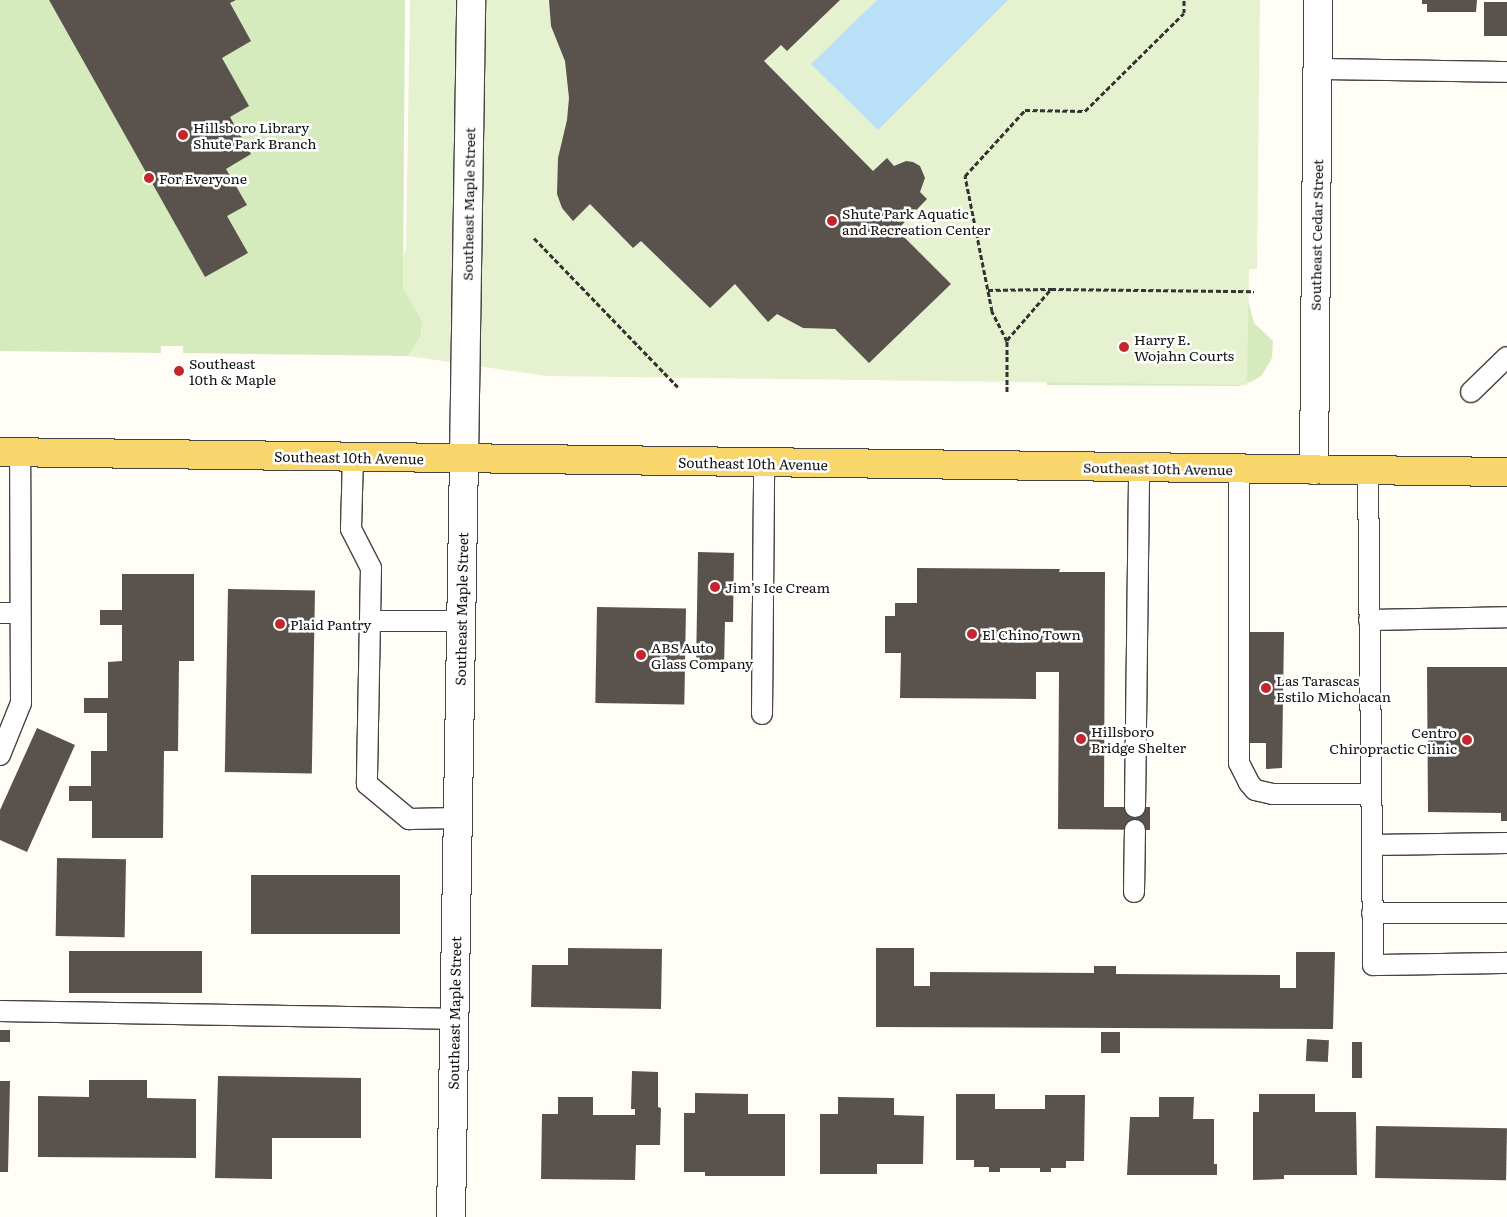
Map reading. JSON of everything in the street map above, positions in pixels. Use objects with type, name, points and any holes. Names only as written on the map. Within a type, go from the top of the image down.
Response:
[{"type":"main road","name":"Southeast 10th Avenue","points":[[10,452],[1507,472]]},
{"type":"street","name":"Southeast Maple Street","points":[[451,1217],[471,0]]},
{"type":"street","name":"Southeast Cedar Street","points":[[1314,470],[1318,0]]},
{"type":"lane","points":[[1318,69],[1507,72]]},
{"type":"lane","points":[[1471,392],[1507,357]]},
{"type":"lane","points":[[0,755],[21,703],[20,613],[10,452]]},
{"type":"lane","points":[[353,457],[351,529],[371,568],[367,784],[409,819],[458,818]]},
{"type":"lane","points":[[762,714],[764,463]]},
{"type":"lane","points":[[1134,807],[1139,468]]},
{"type":"lane","points":[[1239,469],[1239,763],[1255,790],[1272,794],[1371,794]]},
{"type":"lane","points":[[1368,470],[1373,965],[1507,963]]},
{"type":"lane","points":[[0,613],[20,613]]},
{"type":"lane","points":[[1369,620],[1507,617]]},
{"type":"lane","points":[[371,621],[461,621]]},
{"type":"lane","points":[[1134,830],[1134,892]]},
{"type":"lane","points":[[1372,845],[1507,843]]},
{"type":"lane","points":[[1372,913],[1507,913]]},
{"type":"lane","points":[[0,1010],[454,1018]]},
{"type":"path","points":[[1007,392],[1007,341],[992,311],[965,176],[1025,110],[1085,112],[1184,13],[1184,0]]},
{"type":"path","points":[[534,238],[678,387]]},
{"type":"path","points":[[988,290],[1254,291]]},
{"type":"path","points":[[1007,341],[1051,290]]},
{"type":"green space","points":[[0,0],[405,0],[403,288],[422,320],[421,336],[408,356],[183,353],[183,346],[161,346],[161,353],[0,351]]},
{"type":"green space","name":"Shute Park Aquatic and Recreation Center","points":[[410,0],[1260,0],[1257,269],[1249,269],[1247,385],[547,376],[408,356],[421,336],[422,320],[403,289],[403,257],[406,249]]},
{"type":"green space","points":[[1247,296],[1254,323],[1273,341],[1272,358],[1262,375],[1255,380],[1239,386],[1047,385],[1047,369]]},
{"type":"water","points":[[877,0],[1008,0],[878,130],[811,64]]},
{"type":"building","name":"Hillsboro Library Shute Park Branch","points":[[49,0],[236,0],[230,3],[251,41],[222,58],[249,106],[230,117],[251,154],[226,169],[247,205],[227,216],[248,253],[205,277]]},
{"type":"building","points":[[549,0],[840,0],[787,51],[781,45],[764,61],[873,171],[887,158],[894,166],[906,161],[920,166],[925,178],[920,192],[927,199],[897,230],[951,284],[869,363],[835,329],[803,328],[777,314],[768,322],[735,284],[710,308],[641,241],[633,248],[590,204],[573,221],[562,208],[557,194],[558,158],[567,120],[569,98],[565,61],[551,26]]},
{"type":"building","points":[[1422,0],[1477,0],[1476,12],[1427,12],[1427,4],[1422,4]]},
{"type":"building","points":[[1484,2],[1507,2],[1507,36],[1484,36]]},
{"type":"building","name":"Jim’s Ice Cream","points":[[698,552],[734,553],[733,622],[725,622],[724,668],[696,667]]},
{"type":"building","name":"El Chino Town","points":[[917,568],[1060,569],[1059,572],[1105,572],[1104,807],[1150,807],[1150,830],[1058,829],[1059,672],[1036,672],[1036,699],[900,698],[901,653],[885,653],[885,616],[895,616],[895,603],[917,603]]},
{"type":"building","points":[[122,574],[194,574],[194,661],[179,661],[178,751],[164,751],[163,838],[92,838],[92,801],[69,801],[69,786],[91,786],[91,751],[107,751],[107,713],[84,713],[84,698],[108,698],[108,662],[122,661],[122,625],[100,625],[100,610],[122,610]]},
{"type":"building","points":[[228,589],[315,591],[312,773],[225,772]]},
{"type":"building","name":"ABS Auto Glass Company","points":[[597,607],[686,609],[684,705],[595,703]]},
{"type":"building","name":"Las Tarascas Estilo Michoacan","points":[[1249,632],[1284,632],[1282,768],[1266,769],[1266,743],[1248,743]]},
{"type":"building","name":"Centro Chiropractic Clinic","points":[[1427,667],[1507,667],[1507,821],[1501,821],[1501,813],[1428,812]]},
{"type":"building","points":[[37,728],[75,745],[27,852],[0,840],[0,810]]},
{"type":"building","points":[[57,858],[126,859],[125,937],[56,936]]},
{"type":"building","points":[[251,875],[400,875],[400,934],[251,934]]},
{"type":"building","points":[[568,948],[662,949],[661,1009],[531,1007],[532,965],[568,965]]},
{"type":"building","points":[[876,948],[914,948],[914,986],[930,986],[930,972],[1094,973],[1094,966],[1116,966],[1116,974],[1280,975],[1280,988],[1296,988],[1296,952],[1335,952],[1333,1029],[876,1027]]},
{"type":"building","points":[[69,951],[202,951],[202,993],[69,993]]},
{"type":"building","points":[[0,1030],[10,1030],[10,1042],[0,1042]]},
{"type":"building","points":[[1101,1032],[1120,1032],[1120,1053],[1101,1053]]},
{"type":"building","points":[[1307,1039],[1329,1040],[1328,1062],[1306,1061]]},
{"type":"building","points":[[1352,1042],[1362,1042],[1362,1078],[1352,1078]]},
{"type":"building","points":[[632,1071],[658,1072],[658,1107],[661,1108],[660,1145],[636,1145],[635,1180],[541,1179],[542,1114],[558,1114],[558,1097],[593,1097],[593,1115],[635,1115],[635,1109],[631,1109]]},
{"type":"building","points":[[218,1076],[361,1078],[361,1138],[272,1138],[272,1179],[215,1178]]},
{"type":"building","points":[[89,1080],[147,1080],[147,1098],[196,1099],[196,1158],[38,1157],[38,1096],[89,1097]]},
{"type":"building","points":[[0,1081],[10,1081],[8,1172],[0,1172]]},
{"type":"building","points":[[695,1093],[748,1094],[748,1114],[785,1114],[785,1176],[705,1176],[705,1172],[684,1172],[684,1113],[695,1113]]},
{"type":"building","points":[[956,1094],[995,1094],[995,1109],[1045,1109],[1045,1095],[1085,1095],[1084,1161],[1066,1161],[1066,1168],[1051,1168],[1051,1172],[1040,1172],[1040,1168],[1000,1168],[1000,1172],[989,1172],[989,1167],[974,1167],[974,1160],[956,1160]]},
{"type":"building","points":[[1259,1094],[1315,1094],[1315,1112],[1356,1112],[1357,1175],[1284,1175],[1284,1179],[1253,1180],[1253,1112],[1259,1112]]},
{"type":"building","points":[[838,1097],[894,1098],[894,1115],[924,1116],[923,1164],[877,1164],[877,1174],[820,1174],[820,1114],[838,1114]]},
{"type":"building","points":[[1159,1097],[1194,1097],[1193,1119],[1214,1119],[1214,1164],[1217,1164],[1217,1175],[1127,1175],[1130,1117],[1159,1117]]},
{"type":"building","points":[[1376,1126],[1507,1128],[1506,1180],[1375,1178]]},
{"type":"place","name":"Hillsboro Library Shute Park Branch","points":[[183,135]]},
{"type":"place","name":"For Everyone","points":[[149,178]]},
{"type":"place","name":"Shute Park Aquatic and Recreation Center","points":[[832,221]]},
{"type":"place","name":"Harry E. Wojahn Courts","points":[[1124,347]]},
{"type":"place","name":"Southeast 10th & Maple","points":[[179,371]]},
{"type":"place","name":"Jim’s Ice Cream","points":[[715,587]]},
{"type":"place","name":"Plaid Pantry","points":[[280,624]]},
{"type":"place","name":"El Chino Town","points":[[972,634]]},
{"type":"place","name":"ABS Auto Glass Company","points":[[641,655]]},
{"type":"place","name":"Las Tarascas Estilo Michoacan","points":[[1266,688]]},
{"type":"place","name":"Hillsboro Bridge Shelter","points":[[1081,739]]},
{"type":"place","name":"Centro Chiropractic Clinic","points":[[1467,740]]}]
